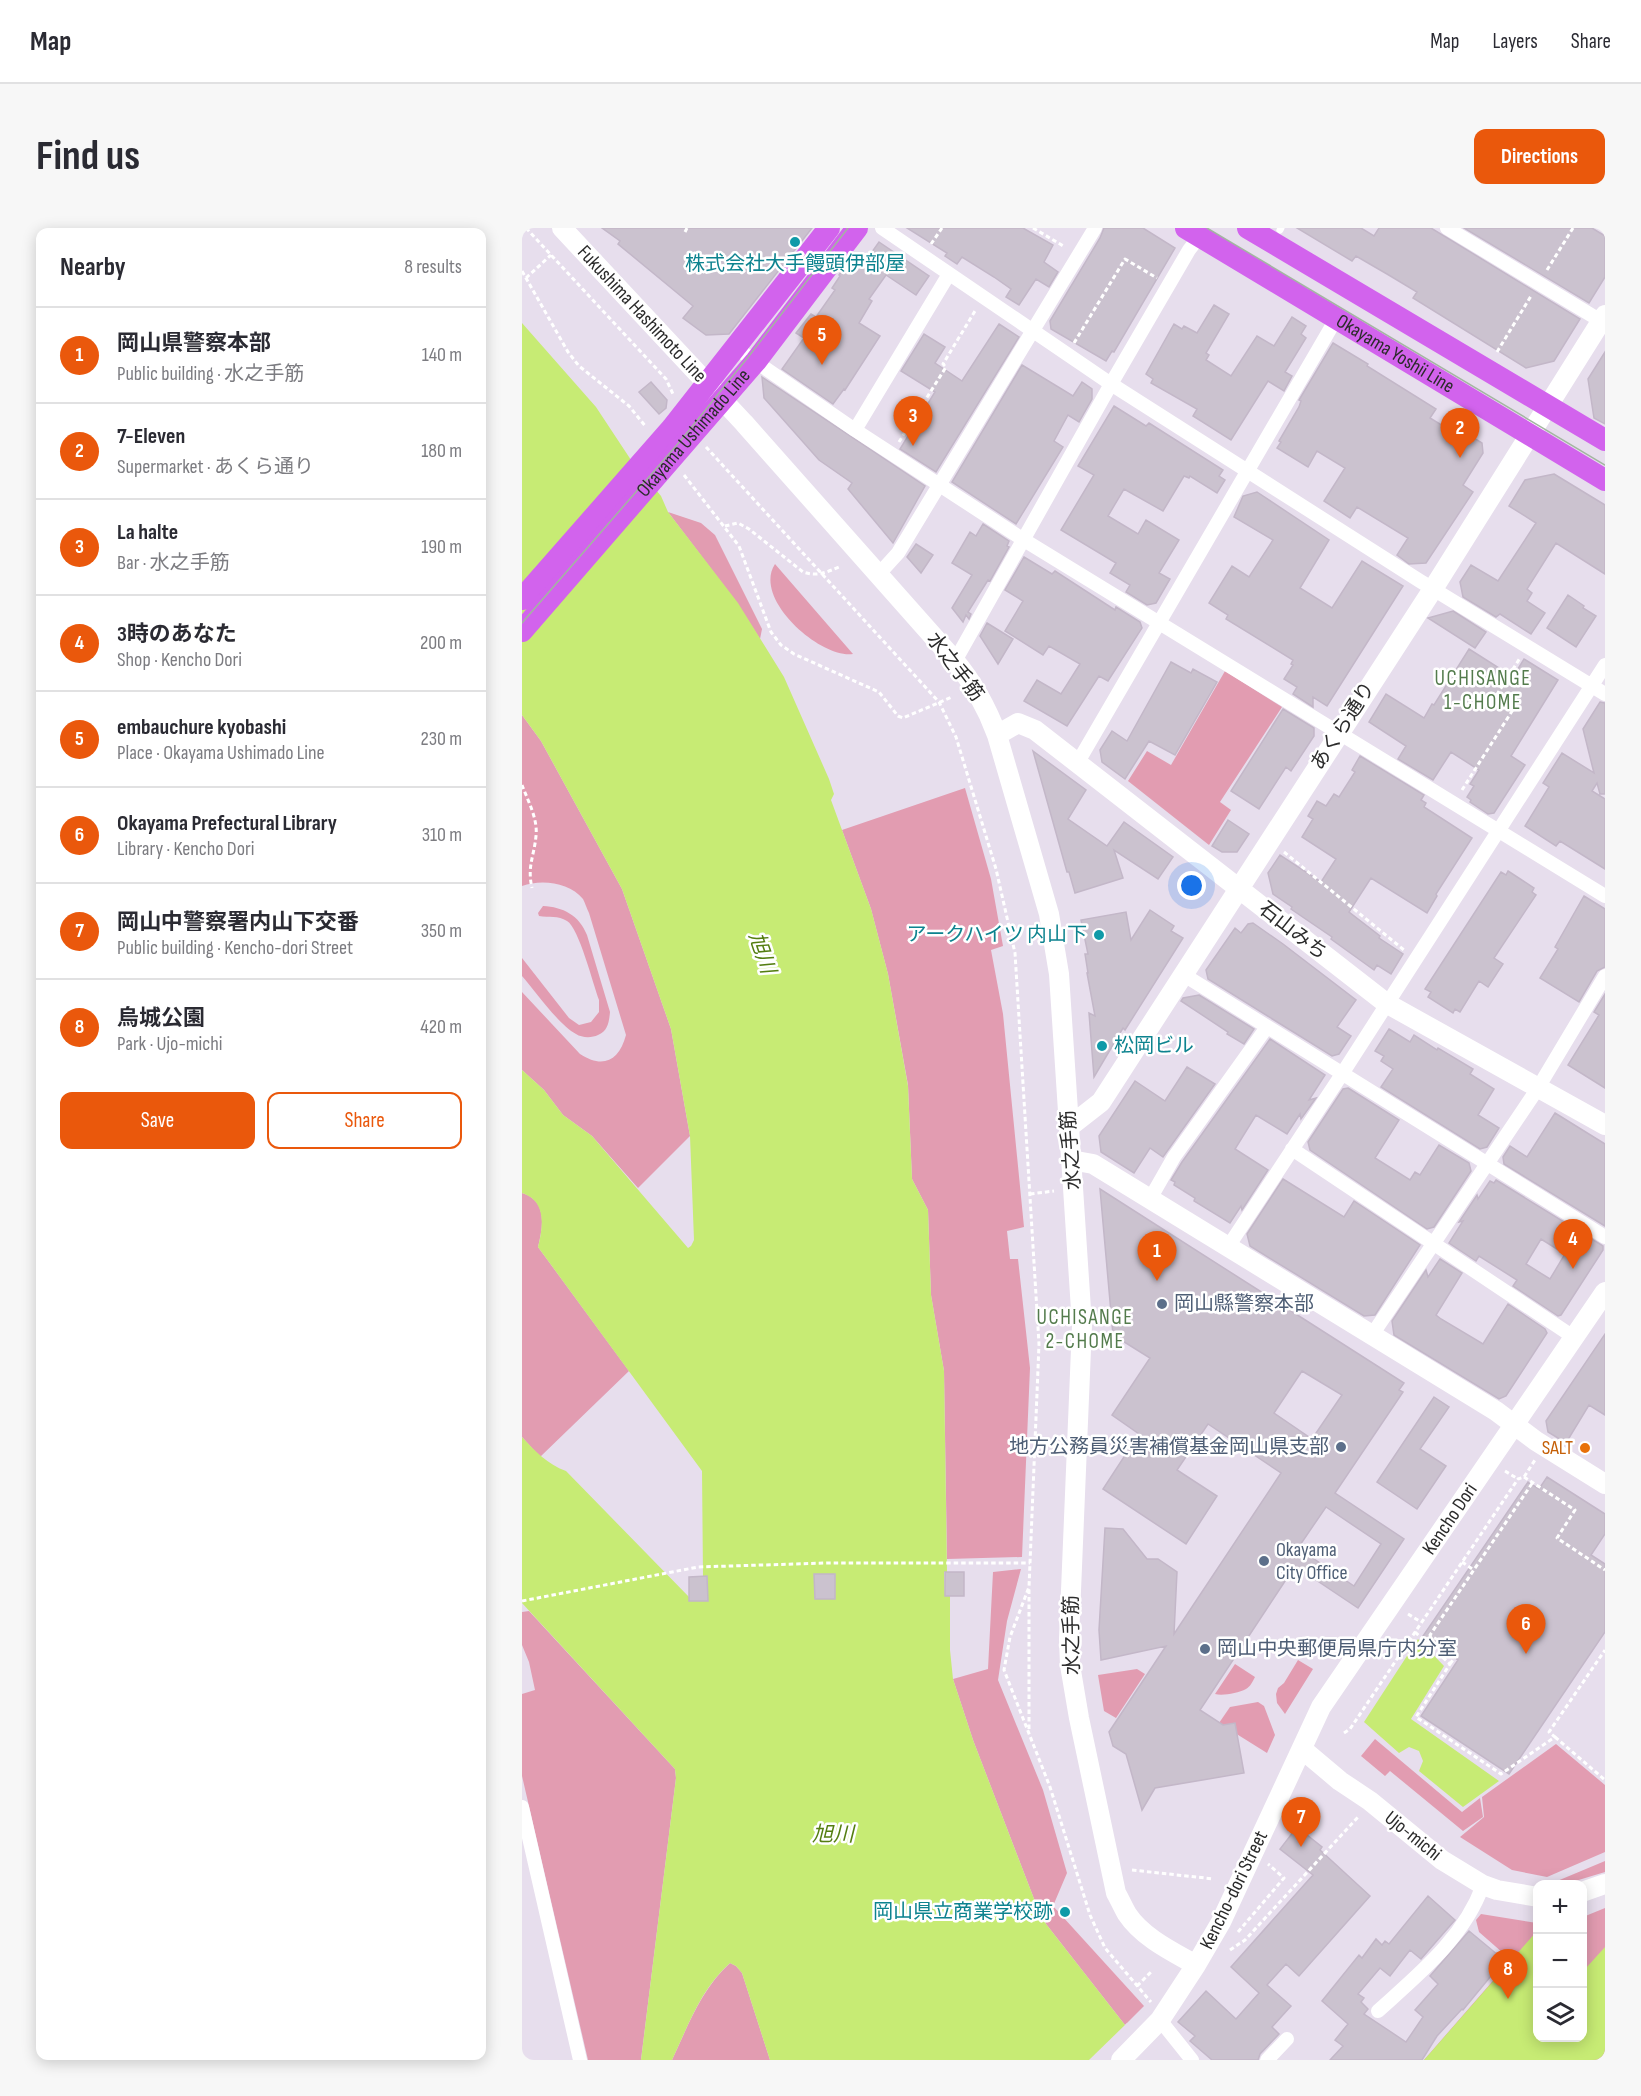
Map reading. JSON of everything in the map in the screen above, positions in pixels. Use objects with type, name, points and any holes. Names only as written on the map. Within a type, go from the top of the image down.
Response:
[{"type":"main road","name":"Okayama Ushimado Line","points":[[715,392],[736,348],[829,228]]},
{"type":"main road","name":"Okayama Ushimado Line","points":[[522,631],[715,392],[756,360],[857,228]]},
{"type":"main road","name":"Okayama Yoshii Line","points":[[1248,228],[1605,440]]},
{"type":"main road","name":"Okayama Yoshii Line","points":[[1197,231],[1336,319],[1605,480]]},
{"type":"main road","name":"Okayama Ushimado Line","points":[[522,599],[678,437]]},
{"type":"street","name":"Fukushima Hashimoto Line","points":[[562,228],[715,392]]},
{"type":"street","points":[[882,228],[1111,384],[1433,589],[1605,694]]},
{"type":"street","points":[[878,575],[898,553],[940,486],[1095,228]]},
{"type":"street","points":[[1447,228],[1603,318]]},
{"type":"street","points":[[955,661],[1189,250],[1197,231]]},
{"type":"street","points":[[855,430],[949,274]]},
{"type":"street","name":"あくら通り","points":[[1069,1127],[1101,1102],[1433,589],[1603,318]]},
{"type":"street","points":[[1078,762],[1336,319]]},
{"type":"street","points":[[736,348],[855,430],[1024,540],[1605,896]]},
{"type":"street","name":"水之手筋","points":[[715,392],[955,661],[972,683],[988,711],[997,735],[1049,914],[1059,974],[1082,1325],[1069,1639],[1070,1665],[1078,1718],[1116,1893],[1128,1916],[1144,1933],[1196,1965]]},
{"type":"street","points":[[1227,1246],[1342,1074],[1605,665]]},
{"type":"street","name":"石山みち","points":[[997,735],[1018,723],[1035,730],[1386,1003],[1605,1125]]},
{"type":"street","points":[[1184,975],[1605,1237]]},
{"type":"street","points":[[1372,1335],[1538,1088],[1605,976]]},
{"type":"street","points":[[1150,1199],[1174,1157],[1267,1027]]},
{"type":"street","points":[[1292,1149],[1575,1338]]},
{"type":"street","points":[[1071,1160],[1093,1164],[1496,1411],[1536,1441],[1605,1484]]},
{"type":"street","name":"Kencho Dori","points":[[1302,1749],[1321,1707],[1605,1292]]},
{"type":"street","name":"Kencho-dori Street","points":[[1121,2060],[1196,1965],[1221,1922],[1302,1749]]},
{"type":"street","name":"Ujo-michi","points":[[1302,1749],[1442,1860],[1483,1885],[1497,1890],[1533,1896]]},
{"type":"street","points":[[522,1807],[580,2060]]},
{"type":"street","points":[[1587,1890],[1605,1884]]},
{"type":"street","points":[[1378,2011],[1420,1974],[1461,1929],[1476,1906],[1483,1885]]},
{"type":"street","points":[[1156,2017],[1192,2060]]},
{"type":"street","points":[[1267,2060],[1287,2039]]},
{"type":"path","points":[[526,228],[666,379],[673,390],[674,399]]},
{"type":"path","points":[[1034,228],[1079,255]]},
{"type":"path","points":[[526,278],[551,255]]},
{"type":"path","points":[[1067,354],[1125,259],[1168,285]]},
{"type":"path","points":[[522,271],[568,352],[579,366],[629,406],[678,437],[823,573],[939,702],[956,737],[993,858],[1015,953],[1039,1344],[1029,1587],[1029,1732]]},
{"type":"path","points":[[892,454],[946,366],[943,364],[983,297]]},
{"type":"path","points":[[678,467],[740,546],[771,632],[781,645],[794,654],[879,692],[898,716],[903,718],[952,697]]},
{"type":"path","points":[[724,526],[738,523],[749,529],[803,572],[811,575],[839,567]]},
{"type":"path","points":[[1453,804],[1514,708],[1496,696],[1527,646]]},
{"type":"path","points":[[522,785],[533,814],[536,834],[529,873],[532,888]]},
{"type":"path","points":[[1280,849],[1416,959]]},
{"type":"path","points":[[1030,1194],[1054,1191]]},
{"type":"path","points":[[1344,1733],[1350,1729],[1518,1479],[1524,1477],[1536,1459]]},
{"type":"path","points":[[1505,1471],[1518,1479]]},
{"type":"path","points":[[1524,1477],[1575,1510],[1557,1538],[1605,1570]]},
{"type":"path","points":[[1533,1482],[1430,1635],[1458,1653],[1416,1717],[1501,1774],[1554,1737]]},
{"type":"path","points":[[1462,1562],[1474,1570]]},
{"type":"path","points":[[522,1601],[698,1567],[827,1563],[1030,1563]]},
{"type":"path","points":[[1029,1587],[1010,1637],[1004,1670],[1050,1787],[1097,1932],[1105,1948],[1137,1986],[1156,2017]]},
{"type":"path","points":[[1408,1614],[1422,1622]]},
{"type":"path","points":[[1415,1632],[1450,1664]]},
{"type":"path","points":[[1605,1650],[1549,1732],[1605,1780]]},
{"type":"path","points":[[1230,1950],[1245,1940],[1358,1817]]},
{"type":"path","points":[[1238,1932],[1284,1878],[1268,1864]]},
{"type":"path","points":[[1132,1870],[1214,1879]]},
{"type":"path","points":[[1137,1986],[1151,1972]]},
{"type":"shaded area","points":[[668,512],[701,523],[715,535],[762,629],[760,639],[737,603]]},
{"type":"shaded area","points":[[775,564],[853,654],[840,653],[824,647],[793,624],[773,594],[770,578]]},
{"type":"shaded area","points":[[1225,671],[1282,707],[1220,802],[1231,810],[1209,845],[1128,781],[1147,751],[1171,765]]},
{"type":"shaded area","points":[[522,715],[541,741],[622,889],[671,1029],[690,1136],[638,1188],[592,1136],[563,1115],[544,1090],[522,1070],[522,992],[580,1054],[588,1059],[609,1060],[619,1051],[626,1035],[583,899],[570,889],[554,883],[522,886]]},
{"type":"shaded area","points":[[965,788],[991,879],[1003,946],[991,950],[1003,1014],[1024,1227],[1007,1231],[1010,1259],[1018,1259],[1030,1368],[1022,1557],[947,1559],[944,1371],[931,1295],[928,1210],[912,1179],[908,1085],[888,974],[871,909],[842,830]]},
{"type":"shaded area","points":[[543,906],[570,913],[580,922],[587,935],[610,1012],[606,1029],[598,1035],[584,1037],[569,1030],[522,976],[522,958],[569,1018],[579,1025],[591,1022],[599,1012],[599,1000],[572,926],[564,919],[539,916],[538,913]]},
{"type":"shaded area","points":[[522,1193],[536,1202],[540,1208],[542,1223],[538,1247],[629,1371],[540,1457],[522,1437]]},
{"type":"shaded area","points":[[1021,1569],[1007,1621],[998,1680],[1043,1790],[1067,1873],[1053,1906],[1144,2006],[1125,2025],[1046,1924],[1036,1904],[973,1740],[953,1679],[988,1669],[993,1572]]},
{"type":"shaded area","points":[[529,1611],[675,1769],[676,1778],[641,2060],[588,2060],[522,1776],[522,1694],[535,1690],[529,1662],[522,1645],[522,1612]]},
{"type":"shaded area","points":[[1298,1660],[1313,1669],[1285,1714],[1277,1703],[1276,1694]]},
{"type":"shaded area","points":[[1235,1664],[1255,1677],[1251,1684],[1239,1692],[1215,1694]]},
{"type":"shaded area","points":[[1137,1669],[1145,1674],[1116,1718],[1104,1711],[1098,1675]]},
{"type":"shaded area","points":[[1258,1702],[1264,1706],[1275,1735],[1267,1753],[1219,1723],[1230,1707]]},
{"type":"shaded area","points":[[1375,1739],[1462,1812],[1480,1798],[1483,1817],[1463,1831],[1390,1771],[1385,1776],[1361,1756]]},
{"type":"shaded area","points":[[1556,1744],[1605,1785],[1605,1852],[1547,1877],[1512,1870],[1460,1837],[1484,1817],[1482,1797]]},
{"type":"shaded area","points":[[1605,1861],[1605,1872],[1579,1880],[1560,1880]]},
{"type":"shaded area","points":[[1605,1908],[1605,2060],[1424,2060],[1511,1960],[1479,1932],[1476,1920],[1481,1914],[1533,1922],[1533,2042],[1587,2042],[1587,1915]]},
{"type":"shaded area","points":[[730,1963],[742,1973],[770,2060],[672,2060],[703,1997]]},
{"type":"water","name":"旭川","points":[[522,323],[596,407],[631,460],[661,496],[668,512],[738,603],[784,677],[829,779],[834,794],[831,800],[871,909],[888,974],[908,1086],[912,1179],[928,1210],[931,1295],[944,1371],[947,1572],[944,1572],[945,1596],[950,1596],[950,1650],[953,1679],[973,1740],[1036,1904],[1046,1924],[1125,2025],[1134,2060],[770,2060],[742,1973],[730,1963],[703,1996],[672,2060],[641,2060],[676,1778],[675,1769],[522,1603],[522,1437],[547,1461],[566,1471],[689,1597],[690,1601],[708,1600],[707,1577],[703,1576],[702,1471],[538,1247],[542,1223],[539,1208],[536,1202],[522,1193],[522,1070],[544,1090],[563,1115],[592,1136],[688,1248],[694,1240],[690,1136],[671,1029],[622,889],[541,741],[522,715]]},
{"type":"water","points":[[1418,1639],[1444,1666],[1411,1719],[1499,1781],[1463,1807],[1419,1771],[1423,1761],[1419,1751],[1409,1747],[1399,1753],[1364,1722]]},
{"type":"water","points":[[1533,1936],[1533,2042],[1587,2042],[1587,1967],[1605,1947],[1605,2060],[1424,2060]]},
{"type":"pier","points":[[1127,2023],[1137,2060],[1089,2060]]},
{"type":"building","points":[[602,228],[812,228],[729,334],[706,335],[683,318],[693,306],[618,244],[620,241]]},
{"type":"building","points":[[907,228],[1023,228],[1053,245],[1044,262],[1058,272],[1049,287],[1036,279],[1019,305],[1006,297],[1011,289],[994,277],[962,257],[957,264],[945,256],[947,253]]},
{"type":"building","points":[[1104,228],[1143,228],[1175,248],[1114,352],[1112,351],[1106,361],[1051,329],[1050,321]]},
{"type":"building","points":[[1297,228],[1361,228],[1374,236],[1379,228],[1431,228],[1580,319],[1554,361],[1526,368],[1413,298],[1417,292],[1356,256],[1352,261]]},
{"type":"building","points":[[1464,228],[1592,228],[1605,236],[1605,277],[1589,303]]},
{"type":"building","points":[[879,242],[929,276],[916,295],[886,275],[869,299],[872,301],[859,323],[880,336],[845,390],[833,404],[782,369],[804,338],[796,333],[811,314],[816,317],[835,290],[832,288],[851,258],[862,266]]},
{"type":"building","points":[[1214,305],[1229,314],[1206,353],[1209,355],[1206,360],[1231,376],[1257,336],[1274,346],[1292,317],[1306,326],[1301,334],[1306,338],[1285,372],[1292,376],[1284,391],[1268,381],[1231,440],[1193,416],[1197,409],[1151,383],[1153,379],[1146,374],[1174,324],[1197,333]]},
{"type":"building","points":[[999,324],[1019,337],[936,472],[900,449],[935,392],[901,371],[924,334],[945,347],[935,363],[962,381]]},
{"type":"building","points":[[1333,343],[1436,409],[1430,418],[1456,434],[1459,429],[1482,443],[1483,453],[1463,485],[1473,492],[1426,563],[1409,564],[1397,555],[1408,538],[1357,507],[1350,518],[1324,501],[1345,468],[1317,451],[1308,467],[1277,448],[1299,407],[1301,401],[1299,400]]},
{"type":"building","points":[[1605,352],[1605,424],[1594,418],[1588,379]]},
{"type":"building","points":[[1022,365],[1073,396],[1082,382],[1092,389],[1092,399],[1079,422],[1068,415],[1054,441],[1063,447],[1016,524],[952,482]]},
{"type":"building","points":[[762,377],[925,486],[893,543],[848,489],[852,483],[819,460],[764,398]]},
{"type":"building","points":[[651,382],[667,400],[666,408],[659,414],[639,392]]},
{"type":"building","points":[[1114,406],[1146,426],[1149,423],[1223,470],[1219,476],[1225,480],[1217,493],[1190,476],[1189,478],[1184,476],[1163,511],[1124,489],[1108,516],[1138,534],[1146,520],[1179,540],[1159,573],[1170,579],[1156,603],[1147,605],[1126,592],[1130,585],[1110,573],[1116,563],[1061,530],[1094,475],[1078,466]]},
{"type":"building","points":[[1554,474],[1605,505],[1605,574],[1556,543],[1527,589],[1532,593],[1527,601],[1545,613],[1531,634],[1500,614],[1496,617],[1463,597],[1460,582],[1471,565],[1498,581],[1536,523],[1509,506],[1525,480]]},
{"type":"building","points":[[1257,492],[1329,540],[1300,588],[1332,608],[1362,561],[1403,586],[1327,706],[1313,697],[1313,707],[1293,694],[1297,687],[1284,679],[1293,665],[1291,664],[1293,660],[1226,619],[1228,615],[1209,603],[1232,566],[1249,577],[1273,540],[1234,517],[1243,496]]},
{"type":"building","points":[[983,524],[1009,541],[1007,546],[1009,547],[990,581],[988,580],[968,612],[971,614],[969,619],[966,615],[963,622],[952,608],[972,575],[952,563],[970,532],[976,536]]},
{"type":"building","points":[[916,544],[933,555],[921,573],[907,557]]},
{"type":"building","points":[[1024,557],[1052,574],[1055,571],[1115,610],[1116,607],[1140,622],[1142,628],[1108,681],[1099,676],[1067,726],[1024,701],[1037,680],[1061,694],[1080,664],[1049,646],[1043,655],[1005,631],[1023,601],[1005,590]]},
{"type":"building","points":[[1568,595],[1596,616],[1576,647],[1547,628]]},
{"type":"building","points":[[1453,611],[1486,632],[1475,648],[1428,618]]},
{"type":"building","points":[[987,623],[1013,639],[998,664],[980,636]]},
{"type":"building","points":[[1469,649],[1513,677],[1524,659],[1558,680],[1511,756],[1525,765],[1494,813],[1488,814],[1470,802],[1471,800],[1467,797],[1474,786],[1470,784],[1479,770],[1451,752],[1433,780],[1398,759],[1406,746],[1369,722],[1386,694],[1424,718]]},
{"type":"building","points":[[1171,662],[1191,673],[1193,669],[1217,682],[1175,755],[1149,741],[1125,779],[1102,762],[1100,750],[1112,731],[1127,741]]},
{"type":"building","points":[[1600,702],[1605,703],[1605,794],[1600,794],[1597,783],[1592,791],[1605,799],[1605,869],[1560,841],[1556,846],[1525,826],[1549,787],[1543,783],[1562,753],[1594,773],[1583,729]]},
{"type":"building","points":[[1283,709],[1314,728],[1314,736],[1291,771],[1286,767],[1259,809],[1231,791]]},
{"type":"building","points":[[1033,751],[1086,790],[1068,819],[1107,846],[1124,822],[1173,857],[1158,879],[1114,850],[1123,878],[1075,893]]},
{"type":"building","points":[[1360,756],[1424,795],[1421,800],[1426,803],[1424,807],[1472,838],[1436,894],[1427,913],[1371,878],[1349,912],[1380,936],[1379,938],[1403,954],[1391,974],[1377,965],[1374,970],[1291,909],[1292,907],[1273,894],[1268,873],[1280,855],[1321,882],[1336,859],[1302,837],[1313,819],[1308,816],[1317,801],[1326,806],[1334,794],[1339,797],[1355,772],[1352,770]]},
{"type":"building","points":[[1228,820],[1249,834],[1237,852],[1222,852],[1212,846]]},
{"type":"building","points":[[1508,871],[1534,888],[1532,892],[1536,895],[1494,958],[1503,964],[1488,987],[1479,981],[1460,1012],[1455,1009],[1453,1013],[1428,997],[1431,992],[1425,989],[1501,872],[1506,875]]},
{"type":"building","points":[[1584,896],[1605,909],[1605,967],[1597,971],[1579,1002],[1540,978],[1558,949],[1555,947]]},
{"type":"building","points":[[1150,910],[1174,926],[1171,931],[1183,938],[1125,1030],[1123,1028],[1094,1077],[1089,1013],[1095,1016],[1087,973],[1085,954],[1088,954],[1081,920],[1126,912],[1131,940]]},
{"type":"building","points":[[1253,923],[1356,1000],[1337,1027],[1351,1036],[1339,1054],[1332,1056],[1208,979],[1206,970],[1235,928],[1241,933],[1248,924]]},
{"type":"building","points":[[1605,994],[1605,1088],[1568,1065],[1599,1015],[1594,1012]]},
{"type":"building","points":[[1199,995],[1254,1029],[1244,1044],[1181,1001],[1183,998]]},
{"type":"building","points":[[1389,1029],[1410,1042],[1414,1035],[1437,1050],[1438,1048],[1473,1069],[1470,1074],[1494,1089],[1478,1115],[1499,1128],[1487,1147],[1480,1149],[1381,1087],[1393,1069],[1381,1061],[1384,1056],[1375,1051]]},
{"type":"building","points":[[1270,1039],[1325,1075],[1309,1100],[1316,1098],[1301,1119],[1300,1114],[1287,1134],[1256,1115],[1235,1149],[1268,1170],[1242,1210],[1241,1206],[1230,1223],[1194,1201],[1195,1198],[1174,1185],[1175,1182],[1171,1180]]},
{"type":"building","points":[[1187,1067],[1215,1084],[1163,1157],[1150,1148],[1134,1173],[1101,1152],[1099,1136],[1135,1081],[1165,1101]]},
{"type":"building","points":[[1348,1088],[1399,1120],[1375,1158],[1410,1180],[1415,1172],[1420,1175],[1439,1145],[1469,1163],[1471,1171],[1434,1227],[1427,1229],[1310,1150],[1308,1142],[1343,1089]]},
{"type":"building","points":[[1555,1113],[1605,1144],[1605,1226],[1504,1164],[1503,1157],[1510,1146],[1527,1157]]},
{"type":"building","points":[[1283,1179],[1344,1217],[1354,1201],[1420,1245],[1375,1315],[1364,1316],[1250,1246],[1247,1234]]},
{"type":"building","points":[[1496,1180],[1603,1246],[1603,1250],[1561,1315],[1558,1316],[1513,1286],[1517,1280],[1479,1256],[1476,1261],[1449,1243],[1463,1221],[1459,1222],[1477,1195],[1478,1199],[1490,1181],[1494,1183]],"holes":[[[1541,1239],[1565,1254],[1550,1279],[1526,1264]]]},
{"type":"building","points":[[1100,1189],[1404,1383],[1399,1390],[1403,1392],[1335,1493],[1404,1539],[1358,1608],[1295,1566],[1200,1710],[1223,1725],[1235,1723],[1244,1773],[1155,1788],[1142,1810],[1126,1754],[1113,1746],[1109,1732],[1166,1646],[1101,1660],[1099,1630],[1105,1528],[1123,1529],[1147,1559],[1158,1559],[1177,1572],[1174,1634],[1281,1473],[1208,1424],[1177,1470],[1217,1496],[1186,1544],[1103,1489],[1139,1434],[1112,1415],[1150,1358],[1113,1335]],"holes":[[[1302,1371],[1342,1395],[1312,1439],[1274,1413]],[[1326,1507],[1381,1544],[1354,1586],[1298,1548]]]},
{"type":"building","points":[[1440,1259],[1462,1273],[1436,1315],[1441,1319],[1483,1344],[1508,1304],[1545,1329],[1547,1333],[1506,1396],[1499,1399],[1394,1335],[1392,1321],[1426,1270],[1428,1277]]},
{"type":"building","points":[[1605,1334],[1605,1415],[1589,1405],[1566,1443],[1548,1432],[1546,1421]]},
{"type":"building","points":[[1434,1397],[1449,1407],[1420,1449],[1446,1466],[1417,1509],[1377,1482]]},
{"type":"building","points":[[1547,1477],[1605,1514],[1605,1534],[1591,1555],[1605,1564],[1605,1632],[1509,1774],[1421,1716],[1458,1660],[1423,1636],[1528,1482],[1539,1489]]},
{"type":"building","points":[[945,1572],[964,1572],[964,1596],[945,1596]]},
{"type":"building","points":[[814,1574],[835,1574],[835,1599],[815,1599]]},
{"type":"building","points":[[707,1576],[708,1601],[689,1601],[689,1577]]},
{"type":"building","points":[[1297,1827],[1322,1847],[1320,1850],[1370,1896],[1299,1976],[1286,1964],[1267,1985],[1291,2006],[1272,2027],[1279,2034],[1260,2054],[1258,2060],[1212,2060],[1190,2041],[1195,2036],[1178,2022],[1206,1991],[1236,2019],[1259,1993],[1231,1967],[1313,1875],[1280,1849]]},
{"type":"building","points":[[1428,1896],[1455,1920],[1421,1959],[1410,1950],[1390,1976],[1380,1968],[1358,1994],[1364,1998],[1361,2002],[1368,2009],[1364,2014],[1406,2042],[1423,2017],[1415,2010],[1438,1984],[1430,1976],[1469,1931],[1504,1960],[1463,2010],[1437,2036],[1422,2060],[1330,2060],[1343,2046],[1335,2040],[1348,2024],[1322,2001],[1359,1955],[1362,1958],[1376,1939],[1382,1945],[1385,1941],[1389,1944]]},
{"type":"tram line","points":[[522,623],[682,439],[848,228]]},
{"type":"tram line","points":[[1207,228],[1605,465]]},
{"type":"place","name":"株式会社大手饅頭伊部屋","points":[[795,242]]},
{"type":"place","name":"embauchure kyobashi","points":[[822,365]]},
{"type":"place","name":"La halte","points":[[913,446]]},
{"type":"place","name":"7-Eleven","points":[[1460,458]]},
{"type":"place","name":"アークハイツ 内山下","points":[[1099,935]]},
{"type":"place","name":"松岡ビル","points":[[1102,1046]]},
{"type":"place","name":"3時のあなた","points":[[1573,1269]]},
{"type":"place","name":"岡山県警察本部","points":[[1157,1281]]},
{"type":"place","name":"岡山縣警察本部","points":[[1162,1304]]},
{"type":"place","name":"地方公務員災害補償基金岡山県支部","points":[[1341,1447]]},
{"type":"place","name":"SALT","points":[[1585,1448]]},
{"type":"place","name":"Okayama City Office","points":[[1264,1561]]},
{"type":"place","name":"岡山中央郵便局県庁内分室","points":[[1205,1649]]},
{"type":"place","name":"Okayama Prefectural Library","points":[[1526,1654]]},
{"type":"place","name":"岡山中警察署内山下交番","points":[[1301,1847]]},
{"type":"place","name":"岡山県立商業学校跡","points":[[1065,1912]]},
{"type":"place","name":"烏城公園","points":[[1508,1999]]},
{"type":"district","name":"UCHISANGE 1-CHOME","points":[[1483,690]]},
{"type":"district","name":"UCHISANGE 2-CHOME","points":[[1085,1329]]}]
